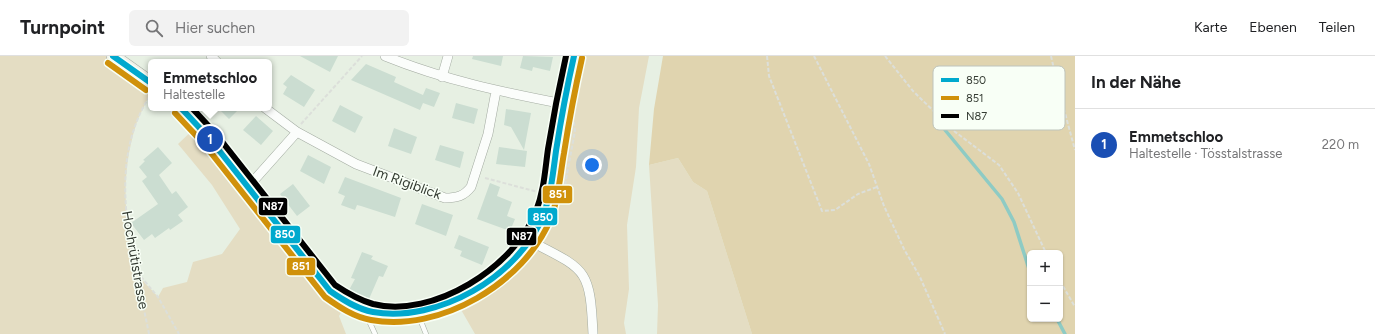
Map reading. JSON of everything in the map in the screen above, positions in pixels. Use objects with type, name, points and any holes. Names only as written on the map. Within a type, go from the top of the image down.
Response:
[{"type":"main road","points":[[113,56],[148,81]]},
{"type":"main road","points":[[184,111],[210,139],[316,275],[331,291],[347,302],[364,309],[384,314],[418,314],[456,301],[476,290],[507,265],[528,240],[540,222],[549,195],[564,104],[574,56]]},
{"type":"street","points":[[385,56],[442,77],[496,91],[564,104]]},
{"type":"street","points":[[442,77],[448,56]]},
{"type":"street","name":"Im Rigiblick","points":[[269,111],[297,132],[356,164],[445,198],[454,198],[467,192],[472,187],[488,134],[496,91]]},
{"type":"street","points":[[248,187],[297,132]]},
{"type":"street","points":[[528,240],[570,262],[579,269],[586,278],[592,304],[593,334]]},
{"type":"lane","points":[[364,309],[368,323],[375,334]]},
{"type":"lane","points":[[418,314],[426,334]]},
{"type":"path","points":[[297,132],[300,125],[362,56]]},
{"type":"path","points":[[768,56],[769,76],[822,211],[835,210],[858,194],[877,187]]},
{"type":"path","points":[[814,56],[869,164],[884,206],[904,249],[920,277],[945,334]]},
{"type":"path","points":[[886,56],[913,92],[933,111]]},
{"type":"path","points":[[1051,56],[1053,66]]},
{"type":"path","name":"Hochrütistrasse","points":[[148,100],[135,127],[127,161],[125,194],[127,226],[149,334]]},
{"type":"path","points":[[1065,113],[1075,150]]},
{"type":"path","points":[[953,130],[999,165],[1021,199],[1045,250]]},
{"type":"path","points":[[476,176],[549,195]]},
{"type":"path","points":[[137,272],[158,297],[179,334]]},
{"type":"path","points":[[1063,286],[1075,307]]},
{"type":"shaded area","points":[[0,56],[113,56],[148,81],[148,98],[137,122],[128,158],[126,173],[126,204],[129,235],[136,271],[140,278],[158,297],[163,288],[187,282],[193,262],[222,254],[240,229],[212,185],[178,144],[198,125],[347,302],[339,316],[346,334],[0,334]]},
{"type":"shaded area","points":[[574,56],[649,56],[639,108],[636,167],[627,225],[629,289],[624,323],[626,334],[475,334],[456,301],[476,290],[538,227]]},
{"type":"shaded area","points":[[663,56],[1075,56],[1075,334],[752,334],[707,191],[693,182],[678,158],[649,165],[654,109]]},
{"type":"shaded area","points":[[678,158],[693,182],[707,191],[752,334],[657,334],[658,305],[649,165]]},
{"type":"building","points":[[300,56],[338,56],[330,72]]},
{"type":"building","points":[[473,56],[503,56],[501,66],[472,59]]},
{"type":"building","points":[[523,56],[553,57],[550,71],[533,67],[532,71],[520,68]]},
{"type":"building","points":[[366,64],[396,77],[394,82],[423,95],[426,88],[440,93],[434,107],[423,103],[420,110],[351,80]]},
{"type":"building","points":[[291,75],[315,90],[304,107],[283,94],[287,87],[283,84]]},
{"type":"building","points":[[456,103],[478,109],[474,124],[452,118]]},
{"type":"building","points":[[340,105],[363,117],[355,133],[332,121]]},
{"type":"building","points":[[506,109],[531,113],[524,150],[511,127],[504,125]]},
{"type":"building","points":[[221,111],[237,111],[229,119]]},
{"type":"building","points":[[256,116],[273,131],[261,145],[243,130]]},
{"type":"building","points":[[394,128],[417,137],[411,154],[388,146]]},
{"type":"building","points":[[440,145],[464,152],[460,168],[435,160]]},
{"type":"building","points":[[158,147],[172,163],[159,175],[172,194],[176,191],[188,207],[178,215],[183,221],[170,230],[169,228],[155,238],[152,234],[144,240],[131,223],[158,204],[142,181],[147,177],[139,167],[145,161],[143,160]]},
{"type":"building","points":[[499,147],[527,151],[525,167],[496,164]]},
{"type":"building","points":[[308,155],[331,167],[324,184],[300,171]]},
{"type":"building","points":[[345,177],[401,198],[395,217],[357,205],[355,210],[341,205],[345,196],[338,193]]},
{"type":"building","points":[[490,183],[500,187],[497,196],[512,202],[507,216],[515,219],[510,231],[477,219]]},
{"type":"building","points":[[293,184],[310,206],[297,216],[280,194]]},
{"type":"building","points":[[422,204],[453,215],[446,236],[415,224]]},
{"type":"building","points":[[459,235],[489,247],[482,265],[460,256],[462,251],[454,248]]},
{"type":"building","points":[[362,252],[373,256],[371,259],[388,266],[383,277],[379,276],[369,299],[349,290],[355,279],[351,278]]},
{"type":"waterway","points":[[945,130],[1002,199],[1014,222],[1027,263]]},
{"type":"waterway","points":[[1059,322],[1065,334]]},
{"type":"transit line","name":"850","points":[[113,56],[148,81]]},
{"type":"transit line","name":"N87","points":[[195,111],[216,134],[335,285],[353,296],[373,304],[396,307],[421,304],[445,296],[469,284],[491,269],[510,251],[525,232],[536,211],[541,196],[552,126],[566,56]]},
{"type":"transit line","name":"850","points":[[184,111],[210,139],[330,291],[345,301],[367,311],[398,314],[423,310],[449,303],[473,291],[495,276],[515,258],[531,238],[543,216],[548,200],[562,115],[574,56]]},
{"type":"transit line","name":"851","points":[[175,113],[204,144],[325,297],[341,308],[365,319],[397,322],[424,319],[451,311],[477,298],[501,282],[521,263],[539,242],[551,218],[556,202],[570,117],[582,58]]},
{"type":"transit line","name":"851","points":[[108,63],[146,90]]},
{"type":"place","name":"Emmetschloo","points":[[210,139]]}]
